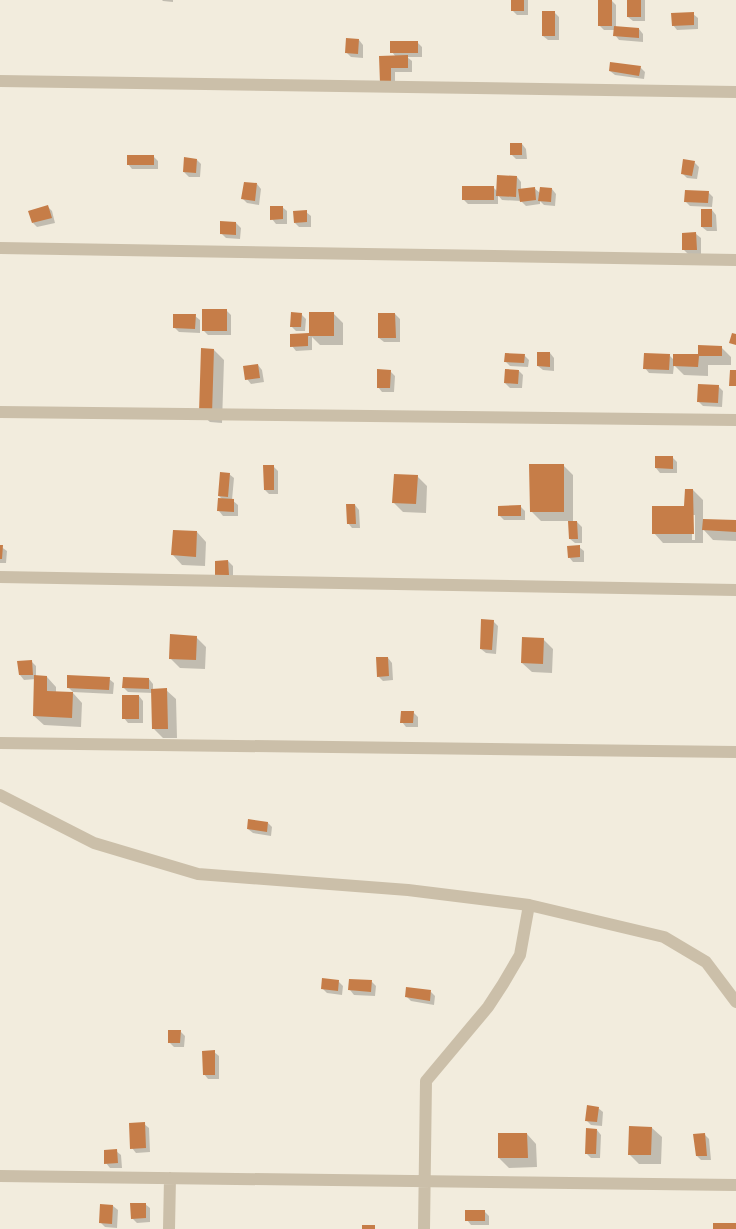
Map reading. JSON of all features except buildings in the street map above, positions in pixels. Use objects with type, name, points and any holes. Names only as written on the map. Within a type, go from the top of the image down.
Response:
[{"type":"street","points":[[0,81],[736,92]]},
{"type":"street","points":[[0,248],[736,260]]},
{"type":"street","points":[[0,412],[736,420]]},
{"type":"street","points":[[0,577],[736,590]]},
{"type":"street","points":[[0,743],[736,752]]},
{"type":"street","points":[[0,795],[94,842],[198,874],[408,890],[529,906],[664,937],[706,962],[736,1002]]},
{"type":"street","points":[[424,1229],[426,1081],[488,1007],[503,984],[520,955],[529,906]]},
{"type":"street","points":[[0,1176],[736,1185]]},
{"type":"street","points":[[169,1229],[170,1178]]}]
